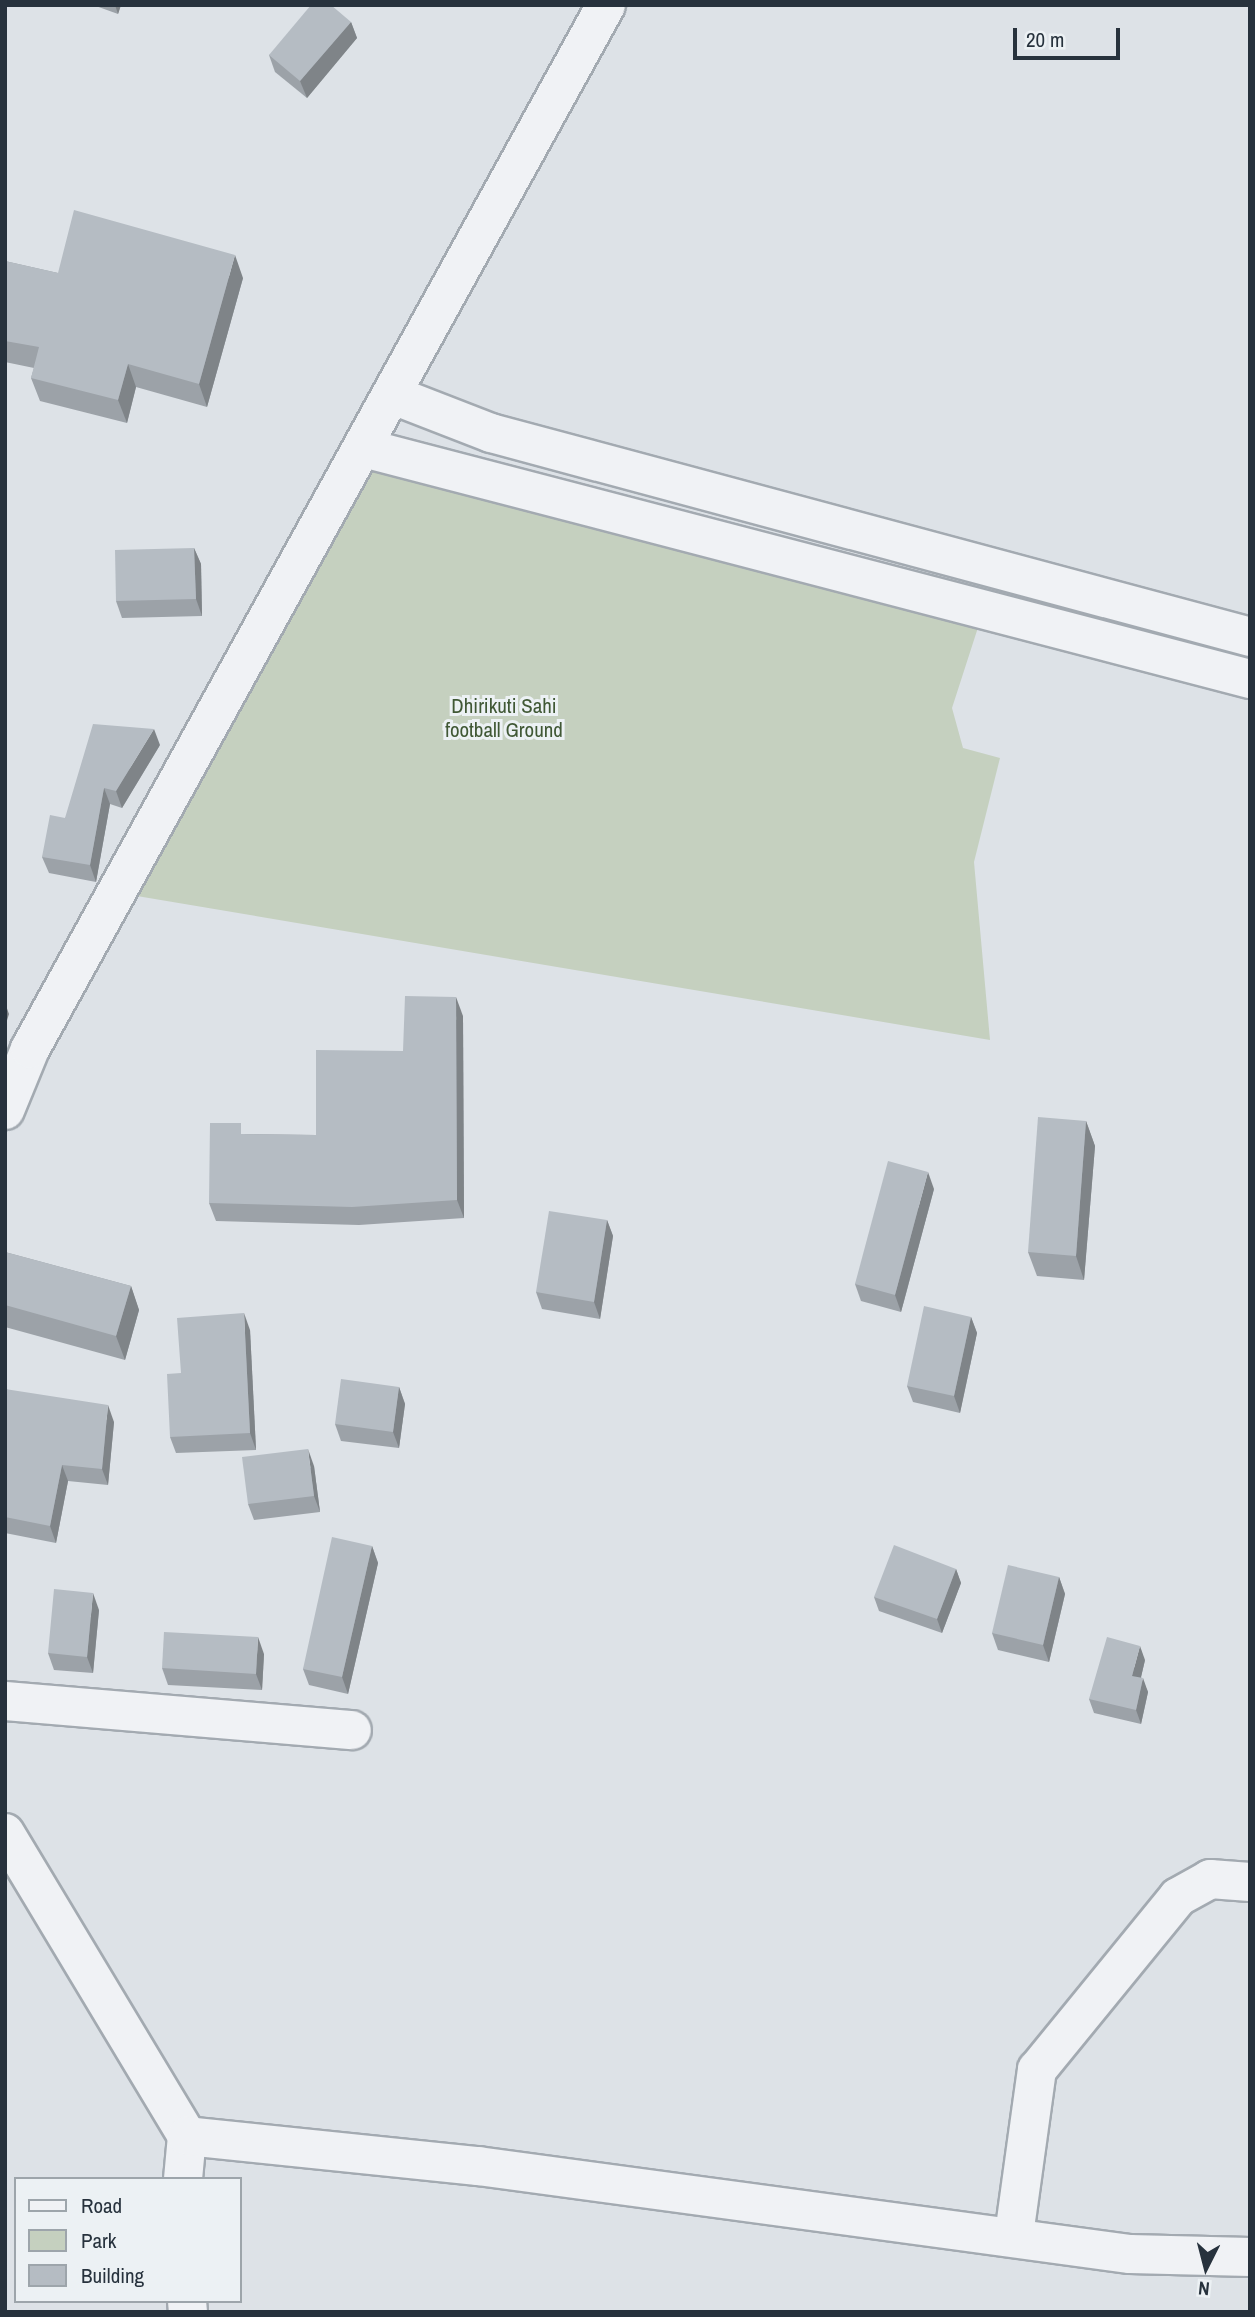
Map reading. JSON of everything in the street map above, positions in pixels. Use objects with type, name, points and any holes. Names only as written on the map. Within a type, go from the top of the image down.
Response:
[{"type":"street","points":[[5,1110],[30,1049],[364,448],[606,5]]},
{"type":"street","points":[[393,395],[491,432],[1250,637]]},
{"type":"street","points":[[364,448],[1250,679]]},
{"type":"street","points":[[5,1701],[352,1730]]},
{"type":"street","points":[[5,1833],[187,2136],[183,2177]]},
{"type":"street","points":[[1014,2235],[1037,2070],[1178,1897],[1210,1879],[1250,1882]]},
{"type":"street","points":[[187,2136],[587,2180],[875,2224],[1014,2235],[1130,2254],[1250,2257]]},
{"type":"green space","name":"Dhirikuti Sahi football Ground","points":[[388,438],[983,612],[952,708],[963,748],[1000,758],[974,862],[990,1040],[125,894]]},
{"type":"building","points":[[311,5],[331,5],[351,22],[300,81],[269,55]]},
{"type":"building","points":[[74,210],[235,255],[199,384],[128,364],[118,400],[31,378],[39,347],[5,341],[5,261],[58,273]]},
{"type":"building","points":[[194,548],[196,599],[116,601],[115,550]]},
{"type":"building","points":[[93,724],[154,729],[116,791],[104,788],[90,865],[42,857],[50,815],[65,818]]},
{"type":"building","points":[[405,996],[456,997],[457,1200],[352,1207],[209,1203],[210,1123],[241,1123],[241,1134],[316,1135],[316,1050],[403,1051]]},
{"type":"building","points":[[1038,1117],[1086,1121],[1076,1256],[1028,1252]]},
{"type":"building","points":[[888,1161],[928,1172],[895,1295],[855,1284]]},
{"type":"building","points":[[549,1211],[607,1220],[594,1302],[536,1292]]},
{"type":"building","points":[[5,1252],[131,1286],[116,1336],[5,1305]]},
{"type":"building","points":[[924,1306],[971,1317],[954,1396],[907,1386]]},
{"type":"building","points":[[244,1313],[250,1433],[170,1437],[167,1374],[181,1373],[177,1318]]},
{"type":"building","points":[[341,1379],[399,1387],[393,1432],[335,1424]]},
{"type":"building","points":[[5,1389],[108,1405],[102,1469],[62,1465],[50,1526],[5,1517]]},
{"type":"building","points":[[308,1449],[314,1496],[248,1504],[242,1457]]},
{"type":"building","points":[[332,1537],[372,1546],[342,1677],[303,1669]]},
{"type":"building","points":[[894,1545],[956,1569],[937,1619],[874,1597]]},
{"type":"building","points":[[1008,1565],[1059,1577],[1043,1645],[992,1633]]},
{"type":"building","points":[[54,1589],[93,1593],[87,1657],[48,1653]]},
{"type":"building","points":[[164,1632],[258,1637],[256,1674],[162,1668]]},
{"type":"building","points":[[1107,1637],[1140,1646],[1132,1676],[1143,1678],[1136,1710],[1089,1699]]}]
